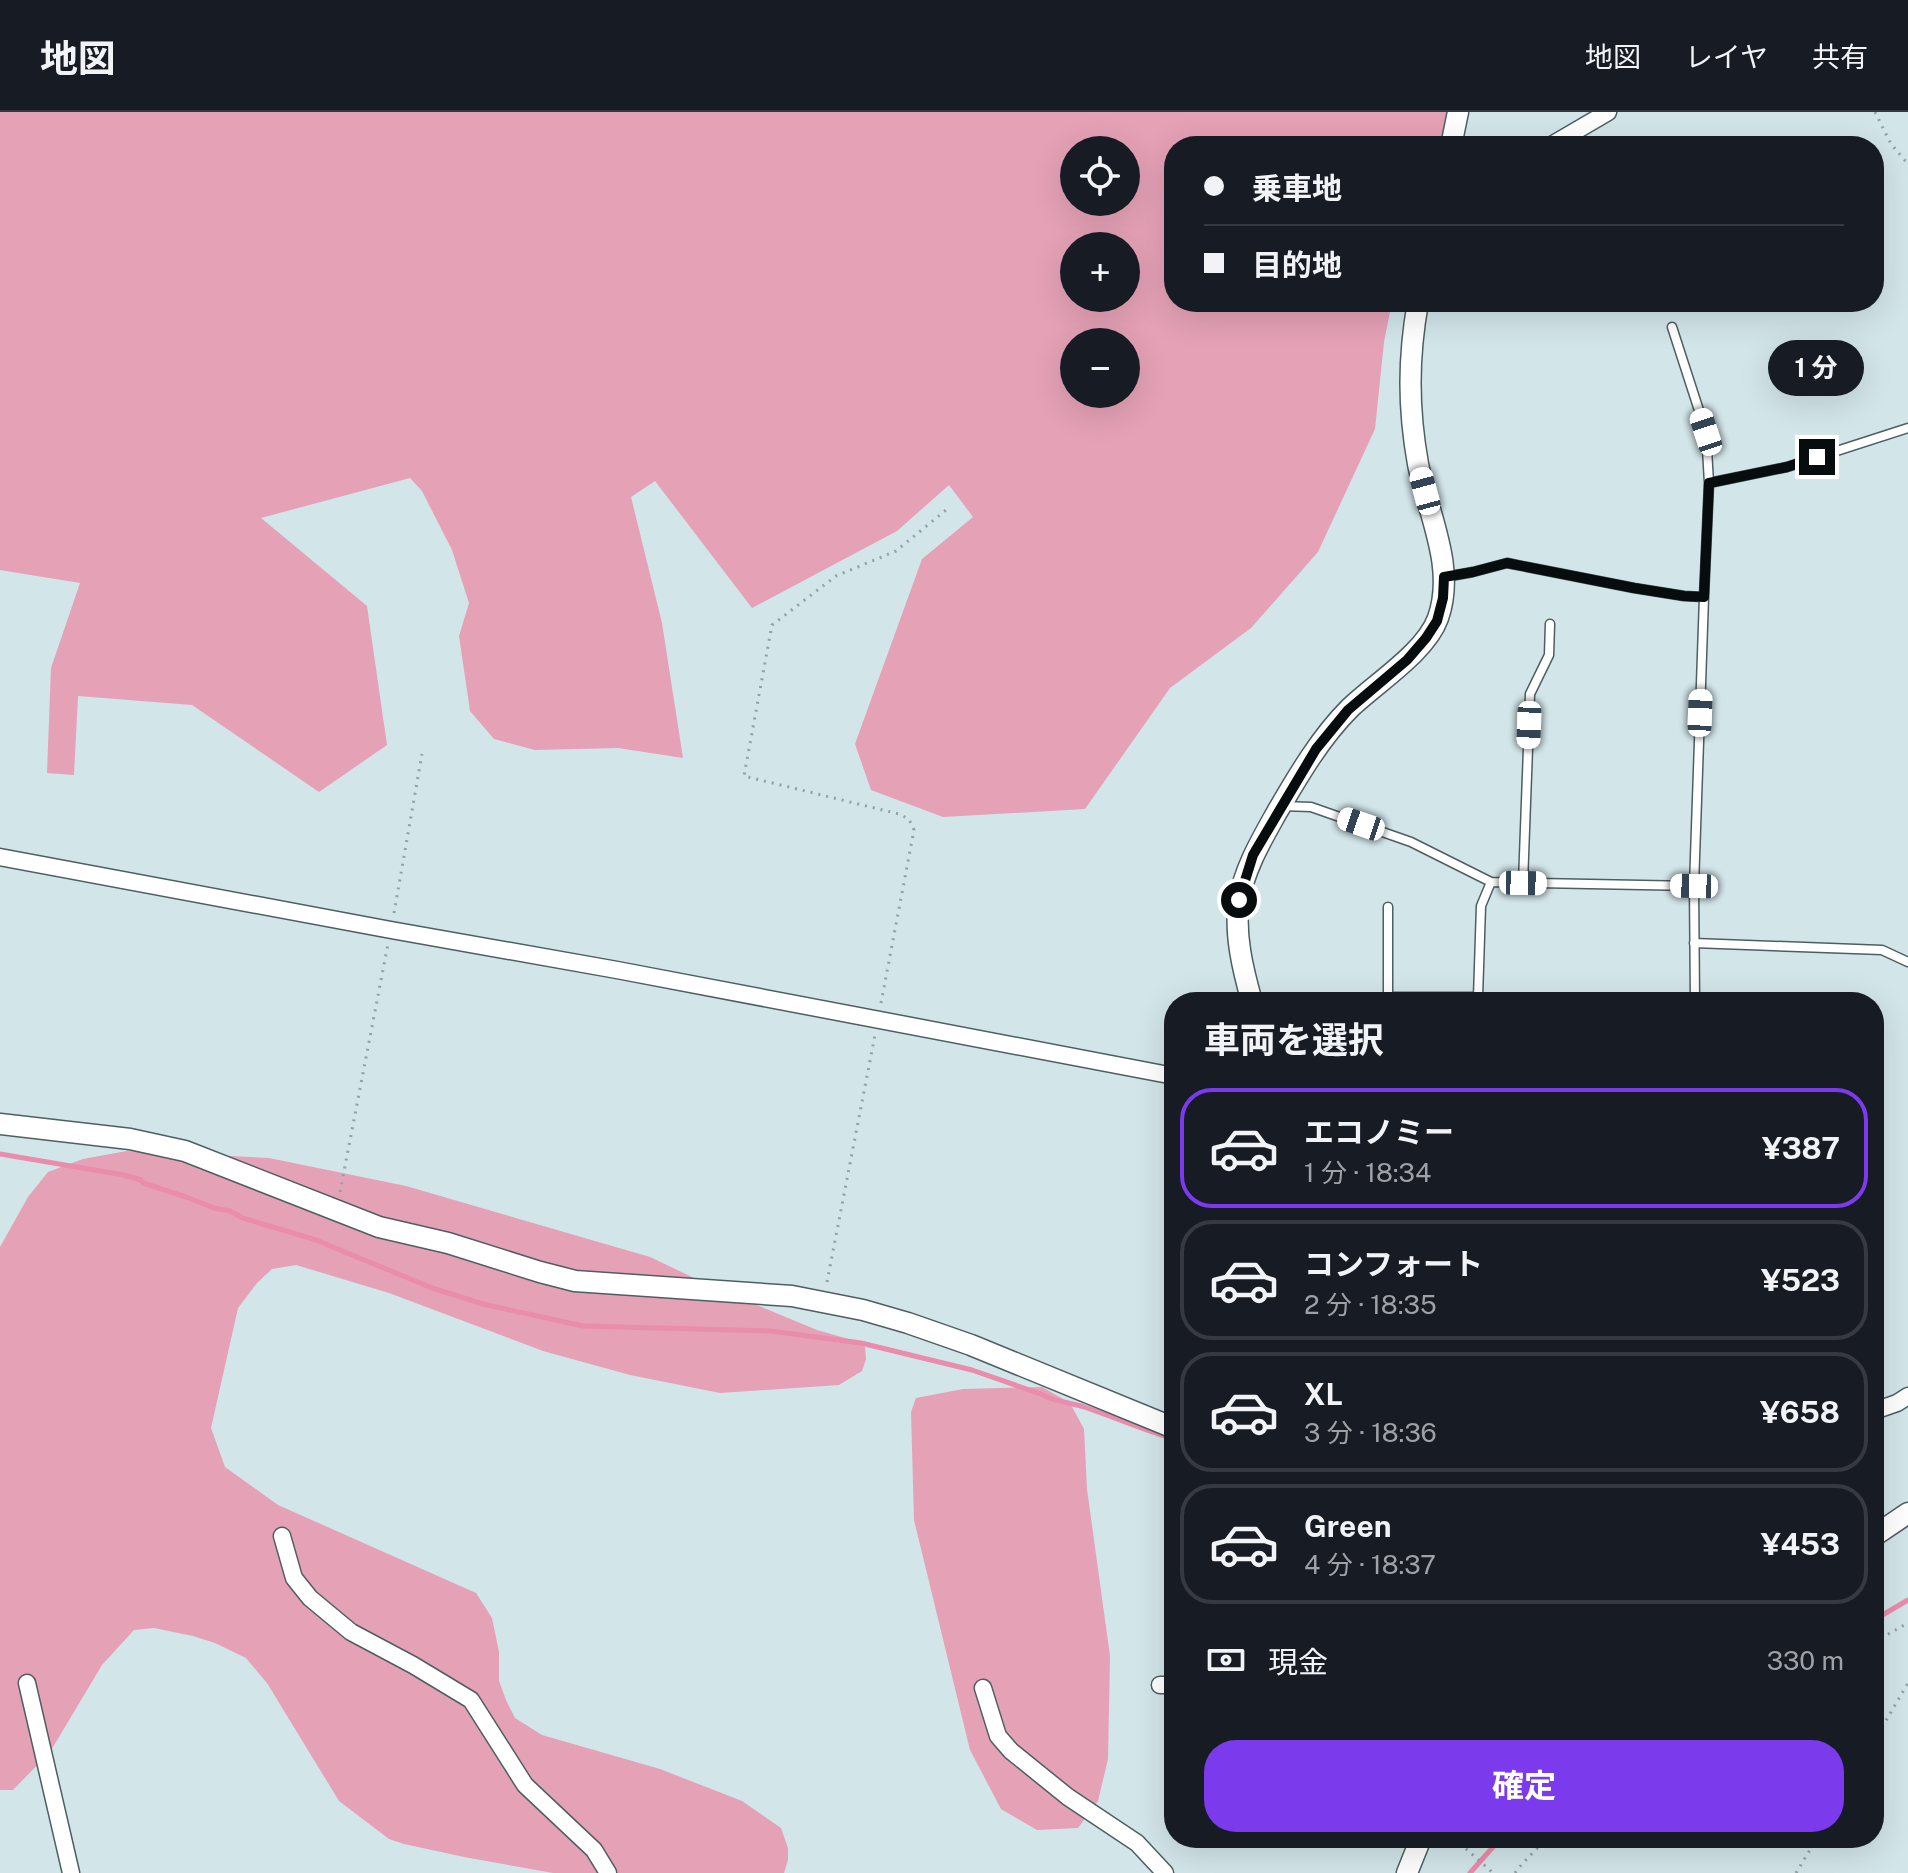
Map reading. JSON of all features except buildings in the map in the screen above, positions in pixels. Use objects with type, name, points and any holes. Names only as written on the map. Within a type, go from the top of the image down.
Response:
[{"type":"street","points":[[1453,136],[1458,112]]},
{"type":"street","points":[[1567,136],[1608,112]]},
{"type":"street","points":[[1250,992],[1239,944],[1239,900],[1253,855],[1316,749],[1348,710],[1407,660],[1426,638],[1437,621],[1443,598],[1444,577],[1439,544],[1418,465],[1409,395],[1417,312]]},
{"type":"street","points":[[0,857],[1164,1074]]},
{"type":"street","points":[[0,1124],[130,1139],[185,1151],[379,1227],[448,1243],[575,1281],[792,1296],[863,1310],[971,1345],[1164,1424]]},
{"type":"street","points":[[1884,1408],[1908,1396]]},
{"type":"street","points":[[1884,1529],[1908,1513]]},
{"type":"street","points":[[282,1536],[294,1578],[310,1598],[351,1632],[471,1700],[525,1785],[594,1850],[608,1873]]},
{"type":"street","points":[[27,1683],[71,1873]]},
{"type":"street","points":[[983,1688],[998,1736],[1011,1751],[1068,1797],[1137,1843],[1165,1873]]},
{"type":"street","points":[[1407,1873],[1417,1848]]},
{"type":"lane","points":[[1672,327],[1706,432],[1709,483],[1694,886],[1695,992]]},
{"type":"lane","points":[[1709,483],[1787,467],[1908,428]]},
{"type":"lane","points":[[1444,577],[1507,563],[1646,590],[1704,597]]},
{"type":"lane","points":[[1523,883],[1530,694],[1549,655],[1550,624]]},
{"type":"lane","points":[[1281,806],[1311,807],[1411,842],[1491,882],[1694,886]]},
{"type":"lane","points":[[1478,992],[1481,906],[1491,882]]},
{"type":"lane","points":[[1388,907],[1388,992]]},
{"type":"lane","points":[[1694,943],[1882,950],[1908,962]]},
{"type":"path","points":[[1875,112],[1891,144],[1908,164]]},
{"type":"path","points":[[823,1302],[914,830],[911,822],[899,814],[744,776],[772,625],[836,576],[896,551],[946,510]]},
{"type":"path","points":[[336,1212],[422,754]]},
{"type":"path","points":[[1884,1636],[1908,1623]]},
{"type":"path","points":[[1884,1724],[1908,1683]]},
{"type":"path","points":[[1465,1848],[1493,1873]]},
{"type":"path","points":[[1515,1873],[1537,1848]]},
{"type":"path","points":[[1796,1873],[1811,1848]]},
{"type":"shaded area","points":[[0,112],[1459,112],[1446,136],[1164,136],[1164,312],[1390,312],[1375,429],[1318,552],[1251,628],[1170,688],[1085,809],[943,817],[871,790],[855,744],[922,559],[973,517],[949,485],[897,531],[752,608],[655,481],[631,497],[662,623],[683,758],[618,748],[535,750],[494,739],[470,711],[459,636],[469,603],[452,550],[422,491],[410,478],[261,518],[367,606],[387,745],[319,792],[192,705],[78,696],[74,775],[47,773],[51,668],[80,583],[0,570]]},
{"type":"shaded area","points":[[127,1151],[269,1158],[406,1186],[650,1257],[713,1287],[865,1347],[866,1359],[862,1371],[839,1385],[720,1393],[630,1375],[543,1351],[389,1293],[296,1265],[272,1269],[238,1308],[211,1428],[225,1467],[278,1505],[476,1593],[492,1618],[499,1652],[499,1681],[515,1718],[542,1735],[660,1769],[742,1801],[781,1828],[788,1848],[784,1873],[553,1873],[464,1857],[389,1839],[339,1801],[267,1683],[246,1658],[215,1643],[154,1628],[134,1630],[102,1665],[50,1752],[13,1790],[0,1790],[0,1247],[28,1197],[48,1172],[83,1159]]},
{"type":"shaded area","points":[[1042,1387],[1070,1403],[1084,1429],[1087,1489],[1110,1656],[1108,1759],[1098,1801],[1078,1828],[1037,1830],[1001,1809],[970,1750],[914,1520],[911,1412],[916,1398],[963,1389]]},
{"type":"waterway","points":[[0,1154],[141,1180],[243,1218],[316,1240],[432,1288],[483,1304],[583,1326],[771,1331],[861,1343],[972,1370],[1164,1436]]},
{"type":"waterway","points":[[1884,1614],[1908,1600]]},
{"type":"waterway","points":[[1470,1873],[1492,1848]]},
{"type":"route","points":[[1239,900],[1253,855],[1316,749],[1348,710],[1407,660],[1437,621],[1444,577],[1507,563],[1634,588],[1704,597],[1709,483],[1787,467],[1817,457]]}]
